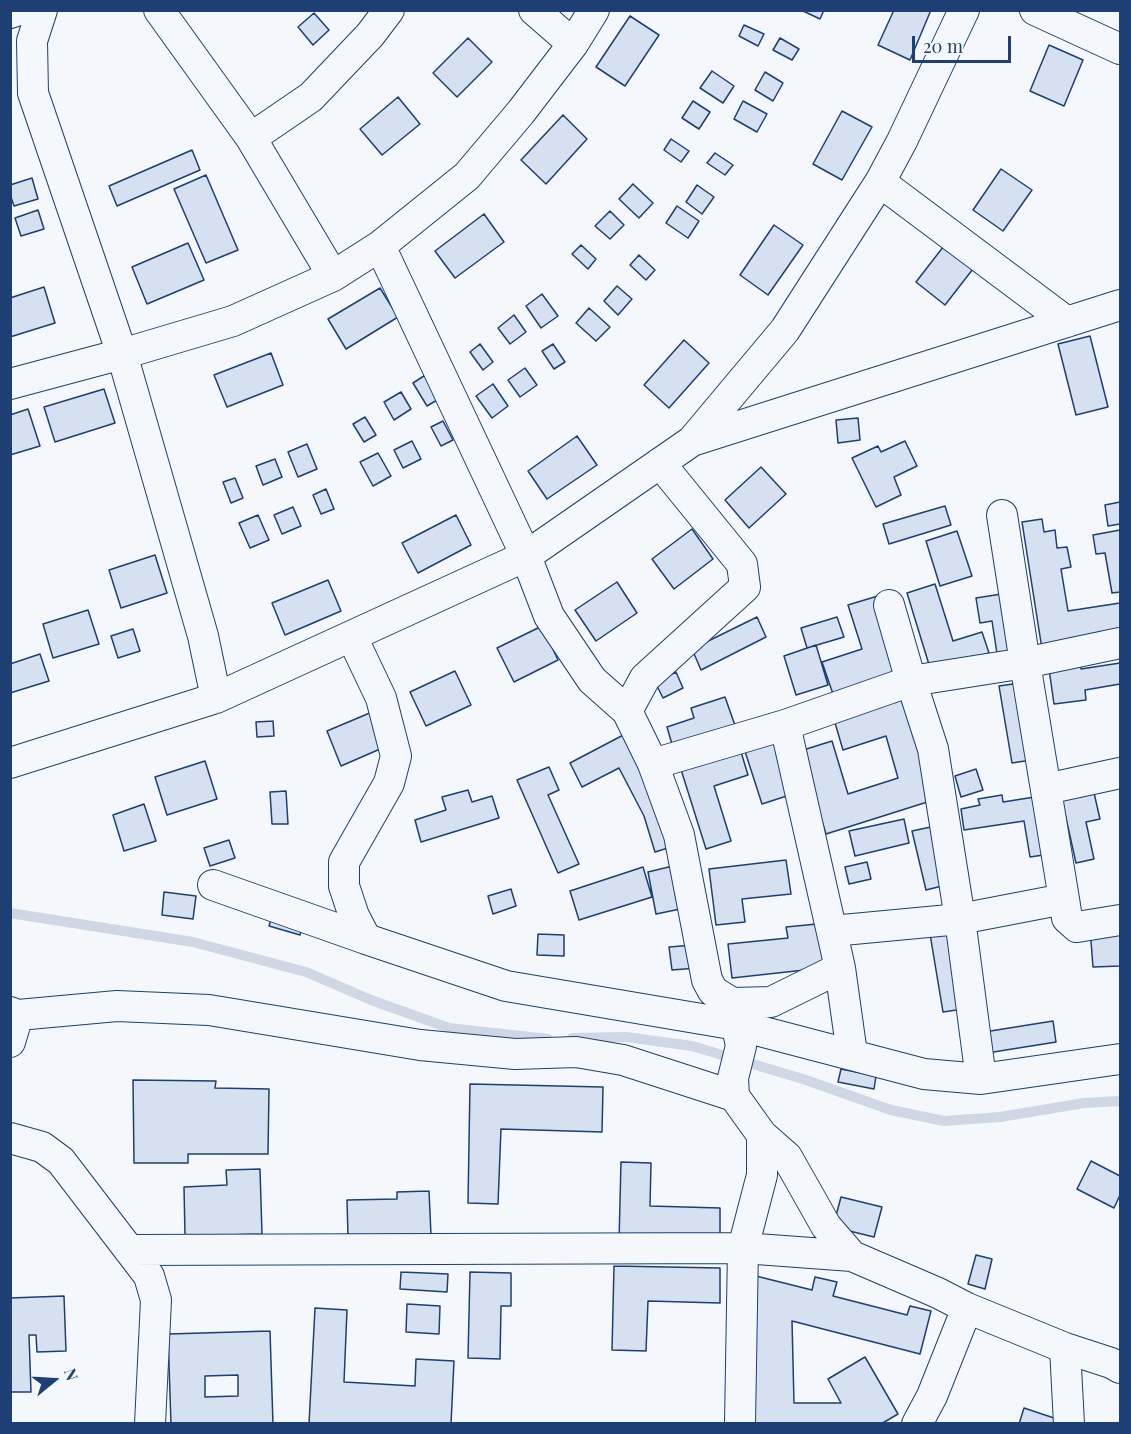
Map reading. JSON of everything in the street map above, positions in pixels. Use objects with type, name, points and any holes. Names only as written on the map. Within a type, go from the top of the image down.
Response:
[{"type":"street","points":[[42,10],[32,41],[33,93],[122,354],[203,636],[216,698]]},
{"type":"street","points":[[159,10],[251,138],[333,276]]},
{"type":"street","points":[[251,138],[310,97],[369,35],[389,10]]},
{"type":"street","points":[[534,10],[573,44]]},
{"type":"street","points":[[10,384],[233,321],[333,276],[380,246],[467,176],[521,112],[573,44],[594,10]]},
{"type":"street","points":[[10,763],[216,698],[526,556],[692,441],[785,330],[880,182],[964,10]]},
{"type":"street","points":[[1035,10],[1120,49]]},
{"type":"street","points":[[880,182],[1066,322]]},
{"type":"street","points":[[380,246],[526,556],[549,616],[592,680],[627,711],[653,764],[679,835],[707,980],[737,1025],[733,1087],[762,1136],[788,1157],[826,1226],[852,1256]]},
{"type":"street","points":[[692,441],[1120,305]]},
{"type":"street","points":[[627,711],[645,678],[745,586],[742,564],[660,463]]},
{"type":"street","points":[[1002,515],[1067,918],[1077,927],[1120,920]]},
{"type":"street","points":[[889,605],[910,681],[933,749],[960,919],[981,1079]]},
{"type":"street","points":[[352,637],[381,698],[396,756],[389,783],[344,862],[344,886],[354,916],[366,939]]},
{"type":"street","points":[[653,764],[785,725],[910,681],[1025,663],[1120,642]]},
{"type":"street","points":[[785,725],[840,968],[852,1054]]},
{"type":"street","points":[[1046,789],[1120,773]]},
{"type":"street","points":[[213,885],[506,986],[737,1025],[924,1074],[981,1079],[1120,1059]]},
{"type":"street","points":[[832,931],[960,919],[1064,899]]},
{"type":"street","points":[[737,1025],[771,1002],[840,968]]},
{"type":"street","points":[[13,1023],[117,1006],[209,1010],[420,1045],[515,1054],[576,1052],[623,1060],[733,1087]]},
{"type":"street","points":[[740,1424],[743,1248],[762,1175],[762,1136]]},
{"type":"street","points":[[10,1138],[42,1147],[61,1161],[150,1276],[156,1300],[150,1424]]},
{"type":"street","points":[[129,1250],[743,1248],[852,1256],[967,1308],[1120,1368]]},
{"type":"street","points":[[917,1424],[932,1396],[967,1308]]},
{"type":"street","points":[[1065,1348],[1069,1424]]},
{"type":"building","points":[[801,10],[824,10],[820,19]]},
{"type":"building","points":[[894,10],[931,10],[910,60],[878,45]]},
{"type":"building","points":[[314,13],[329,30],[313,45],[298,27]]},
{"type":"building","points":[[630,16],[659,35],[625,86],[596,67]]},
{"type":"building","points":[[744,25],[764,34],[758,46],[739,36]]},
{"type":"building","points":[[468,38],[492,62],[457,97],[433,73]]},
{"type":"building","points":[[780,38],[799,49],[792,60],[773,50]]},
{"type":"building","points":[[1049,45],[1083,60],[1064,106],[1030,91]]},
{"type":"building","points":[[712,71],[734,86],[723,103],[700,88]]},
{"type":"building","points":[[765,72],[783,83],[773,101],[755,90]]},
{"type":"building","points":[[398,97],[420,124],[382,155],[360,129]]},
{"type":"building","points":[[693,101],[710,112],[699,129],[682,118]]},
{"type":"building","points":[[743,101],[767,114],[757,132],[734,119]]},
{"type":"building","points":[[842,111],[872,127],[842,180],[813,164]]},
{"type":"building","points":[[563,115],[587,139],[546,184],[521,160]]},
{"type":"building","points":[[671,139],[689,151],[681,162],[664,150]]},
{"type":"building","points":[[192,150],[200,170],[117,206],[109,186]]},
{"type":"building","points":[[715,153],[733,165],[725,175],[707,163]]},
{"type":"building","points":[[1001,169],[1032,190],[1003,231],[973,210]]},
{"type":"building","points":[[206,175],[238,250],[206,263],[174,189]]},
{"type":"building","points":[[32,178],[38,199],[14,206],[10,185]]},
{"type":"building","points":[[633,184],[653,203],[639,218],[619,199]]},
{"type":"building","points":[[697,185],[714,197],[702,214],[686,202]]},
{"type":"building","points":[[677,206],[699,221],[688,238],[666,223]]},
{"type":"building","points":[[38,210],[44,229],[21,236],[15,218]]},
{"type":"building","points":[[610,211],[624,225],[610,239],[595,226]]},
{"type":"building","points":[[484,214],[504,242],[455,278],[435,251]]},
{"type":"building","points":[[774,225],[803,245],[768,295],[740,275]]},
{"type":"building","points":[[947,242],[976,265],[945,305],[916,282]]},
{"type":"building","points":[[188,243],[204,280],[147,304],[132,267]]},
{"type":"building","points":[[581,245],[596,259],[588,269],[572,254]]},
{"type":"building","points":[[639,255],[655,270],[646,280],[630,265]]},
{"type":"building","points":[[617,286],[632,299],[618,315],[604,301]]},
{"type":"building","points":[[44,287],[55,323],[10,337],[10,298]]},
{"type":"building","points":[[380,288],[398,317],[346,349],[328,319]]},
{"type":"building","points":[[542,294],[558,316],[541,328],[526,306]]},
{"type":"building","points":[[589,308],[610,327],[596,341],[576,323]]},
{"type":"building","points":[[514,315],[526,332],[510,344],[498,328]]},
{"type":"building","points":[[1090,336],[1108,407],[1076,415],[1058,344]]},
{"type":"building","points":[[684,340],[709,363],[669,408],[644,385]]},
{"type":"building","points":[[480,344],[493,362],[483,370],[470,352]]},
{"type":"building","points":[[553,344],[565,362],[554,369],[542,351]]},
{"type":"building","points":[[271,353],[283,385],[227,407],[214,375]]},
{"type":"building","points":[[525,368],[537,385],[520,397],[508,380]]},
{"type":"building","points":[[430,372],[444,396],[427,406],[413,383]]},
{"type":"building","points":[[493,384],[508,406],[492,418],[476,396]]},
{"type":"building","points":[[104,389],[115,423],[55,442],[44,407]]},
{"type":"building","points":[[401,392],[411,409],[394,420],[384,402]]},
{"type":"building","points":[[28,409],[40,446],[10,455],[10,415]]},
{"type":"building","points":[[365,417],[376,435],[364,442],[353,424]]},
{"type":"building","points":[[858,418],[860,440],[838,443],[836,420]]},
{"type":"building","points":[[443,421],[453,440],[441,446],[431,427]]},
{"type":"building","points":[[577,436],[597,465],[547,499],[528,471]]},
{"type":"building","points":[[412,441],[421,459],[403,468],[394,450]]},
{"type":"building","points":[[905,441],[917,466],[894,477],[901,495],[876,507],[852,458],[878,446],[881,452]]},
{"type":"building","points":[[307,444],[317,469],[298,477],[288,452]]},
{"type":"building","points":[[378,453],[391,476],[373,486],[360,462]]},
{"type":"building","points":[[275,459],[282,477],[263,485],[256,466]]},
{"type":"building","points":[[761,467],[786,494],[749,528],[725,500]]},
{"type":"building","points":[[235,478],[243,498],[231,503],[223,482]]},
{"type":"building","points":[[326,489],[334,509],[321,514],[313,495]]},
{"type":"building","points":[[1120,502],[1120,524],[1108,526],[1105,505]]},
{"type":"building","points":[[945,506],[951,525],[889,544],[883,524]]},
{"type":"building","points":[[293,507],[301,526],[282,534],[274,515]]},
{"type":"building","points":[[258,515],[269,540],[250,548],[239,523]]},
{"type":"building","points":[[456,515],[471,545],[418,573],[402,543]]},
{"type":"building","points":[[1042,519],[1044,532],[1055,530],[1057,548],[1067,547],[1071,567],[1061,569],[1068,611],[1120,603],[1120,636],[1042,649],[1022,522]]},
{"type":"building","points":[[692,529],[713,559],[674,589],[652,559]]},
{"type":"building","points":[[1120,530],[1120,592],[1112,593],[1105,553],[1096,554],[1093,535]]},
{"type":"building","points":[[957,531],[972,576],[940,586],[926,541]]},
{"type":"building","points":[[155,555],[167,593],[121,608],[109,570]]},
{"type":"building","points":[[328,580],[341,611],[285,635],[272,603]]},
{"type":"building","points":[[617,582],[637,613],[596,641],[575,610]]},
{"type":"building","points":[[935,584],[953,641],[982,632],[989,653],[931,671],[907,593]]},
{"type":"building","points":[[1008,593],[1018,657],[998,660],[992,621],[980,623],[976,598]]},
{"type":"building","points":[[881,595],[905,671],[833,694],[822,662],[862,649],[848,605]]},
{"type":"building","points":[[88,610],[99,644],[53,658],[43,624]]},
{"type":"building","points":[[757,617],[766,637],[701,670],[692,649]]},
{"type":"building","points":[[837,617],[844,637],[807,648],[801,628]]},
{"type":"building","points":[[542,626],[558,660],[514,682],[497,648]]},
{"type":"building","points":[[133,629],[140,651],[118,658],[111,636]]},
{"type":"building","points":[[816,645],[828,685],[796,695],[784,656]]},
{"type":"building","points":[[40,654],[49,681],[10,693],[10,664]]},
{"type":"building","points":[[1081,663],[1081,669],[1120,663],[1120,684],[1085,690],[1086,700],[1054,704],[1049,669]]},
{"type":"building","points":[[455,671],[471,705],[426,726],[410,692]]},
{"type":"building","points":[[676,672],[683,688],[663,698],[655,682]]},
{"type":"building","points":[[1027,682],[1038,759],[1012,763],[999,686]]},
{"type":"building","points":[[907,693],[940,798],[826,834],[800,751],[832,741],[848,794],[898,778],[886,736],[843,750],[833,716]]},
{"type":"building","points":[[725,697],[737,731],[674,751],[667,727],[694,718],[691,708]]},
{"type":"building","points":[[372,712],[387,746],[341,766],[327,731]]},
{"type":"building","points":[[273,721],[274,736],[257,737],[256,722]]},
{"type":"building","points":[[629,732],[678,845],[655,852],[644,816],[619,768],[582,787],[570,763]]},
{"type":"building","points":[[776,732],[796,793],[762,804],[742,742]]},
{"type":"building","points":[[738,742],[748,775],[714,786],[731,841],[706,849],[678,760]]},
{"type":"building","points":[[205,761],[217,799],[167,815],[155,777]]},
{"type":"building","points":[[549,767],[559,790],[548,795],[579,864],[558,873],[517,780]]},
{"type":"building","points":[[976,769],[983,790],[961,797],[955,776]]},
{"type":"building","points":[[1092,784],[1100,819],[1086,822],[1094,859],[1076,863],[1060,791]]},
{"type":"building","points":[[468,790],[472,802],[492,796],[499,818],[421,842],[415,820],[446,810],[442,797]]},
{"type":"building","points":[[286,791],[288,824],[272,824],[270,792]]},
{"type":"building","points":[[1002,795],[1003,802],[1041,796],[1050,854],[1030,857],[1024,821],[964,830],[961,809],[980,805],[978,799]]},
{"type":"building","points":[[144,804],[156,841],[124,851],[113,815]]},
{"type":"building","points":[[904,819],[909,843],[855,856],[849,831]]},
{"type":"building","points":[[940,825],[954,883],[926,890],[912,831]]},
{"type":"building","points":[[229,840],[235,858],[210,866],[204,848]]},
{"type":"building","points":[[786,860],[791,894],[742,899],[745,922],[716,925],[709,869]]},
{"type":"building","points":[[867,862],[871,879],[849,884],[845,867]]},
{"type":"building","points":[[681,864],[690,907],[656,914],[648,872]]},
{"type":"building","points":[[643,867],[652,897],[579,920],[570,891]]},
{"type":"building","points":[[511,889],[516,906],[493,914],[488,896]]},
{"type":"building","points":[[164,892],[196,896],[193,919],[162,915]]},
{"type":"building","points":[[274,909],[304,918],[300,935],[269,926]]},
{"type":"building","points":[[827,923],[832,967],[732,978],[728,944],[788,938],[786,927]]},
{"type":"building","points":[[1120,926],[1120,966],[1093,967],[1090,928]]},
{"type":"building","points":[[958,930],[970,1008],[943,1012],[930,934]]},
{"type":"building","points":[[538,934],[564,935],[564,956],[537,955]]},
{"type":"building","points":[[694,945],[697,968],[672,970],[669,947]]},
{"type":"building","points":[[1053,1021],[1056,1042],[981,1054],[978,1033]]},
{"type":"building","points":[[841,1069],[876,1076],[874,1089],[838,1082]]},
{"type":"building","points":[[133,1080],[216,1081],[215,1088],[269,1089],[268,1154],[188,1154],[188,1163],[134,1163]]},
{"type":"building","points":[[470,1084],[603,1087],[602,1132],[501,1129],[498,1204],[468,1203]]},
{"type":"building","points":[[1091,1161],[1120,1176],[1120,1195],[1114,1208],[1077,1189]]},
{"type":"building","points":[[621,1162],[651,1163],[650,1206],[720,1208],[720,1244],[619,1242]]},
{"type":"building","points":[[260,1169],[262,1234],[185,1236],[184,1187],[227,1185],[226,1170]]},
{"type":"building","points":[[429,1191],[431,1235],[348,1237],[347,1200],[397,1199],[397,1192]]},
{"type":"building","points":[[841,1197],[882,1207],[874,1237],[833,1227]]},
{"type":"building","points":[[976,1255],[992,1259],[985,1289],[968,1284]]},
{"type":"building","points":[[614,1266],[720,1268],[720,1303],[648,1301],[646,1351],[612,1350]]},
{"type":"building","points":[[401,1272],[448,1274],[447,1292],[400,1289]]},
{"type":"building","points":[[470,1272],[511,1273],[511,1306],[501,1306],[500,1359],[468,1358]]},
{"type":"building","points":[[748,1274],[812,1290],[815,1277],[837,1282],[833,1296],[907,1315],[910,1306],[931,1311],[920,1354],[792,1321],[794,1403],[841,1403],[828,1379],[865,1357],[898,1414],[881,1424],[750,1424]]},
{"type":"building","points":[[64,1296],[66,1351],[37,1352],[36,1335],[29,1335],[31,1392],[10,1392],[10,1298]]},
{"type":"building","points":[[407,1304],[440,1306],[439,1334],[406,1332]]},
{"type":"building","points":[[315,1308],[347,1310],[344,1382],[415,1386],[416,1359],[454,1361],[451,1424],[309,1424]]},
{"type":"building","points":[[270,1331],[273,1424],[171,1424],[168,1334]],"holes":[[[238,1375],[238,1396],[205,1397],[205,1376]]]},
{"type":"building","points":[[1024,1408],[1060,1420],[1059,1424],[1019,1424]]},
{"type":"waterway","points":[[10,913],[193,942],[306,972],[371,1000],[449,1028],[548,1039]]},
{"type":"waterway","points":[[572,1038],[626,1037],[692,1046],[803,1079],[891,1110],[944,1121],[1000,1117],[1084,1103],[1120,1101]]}]
